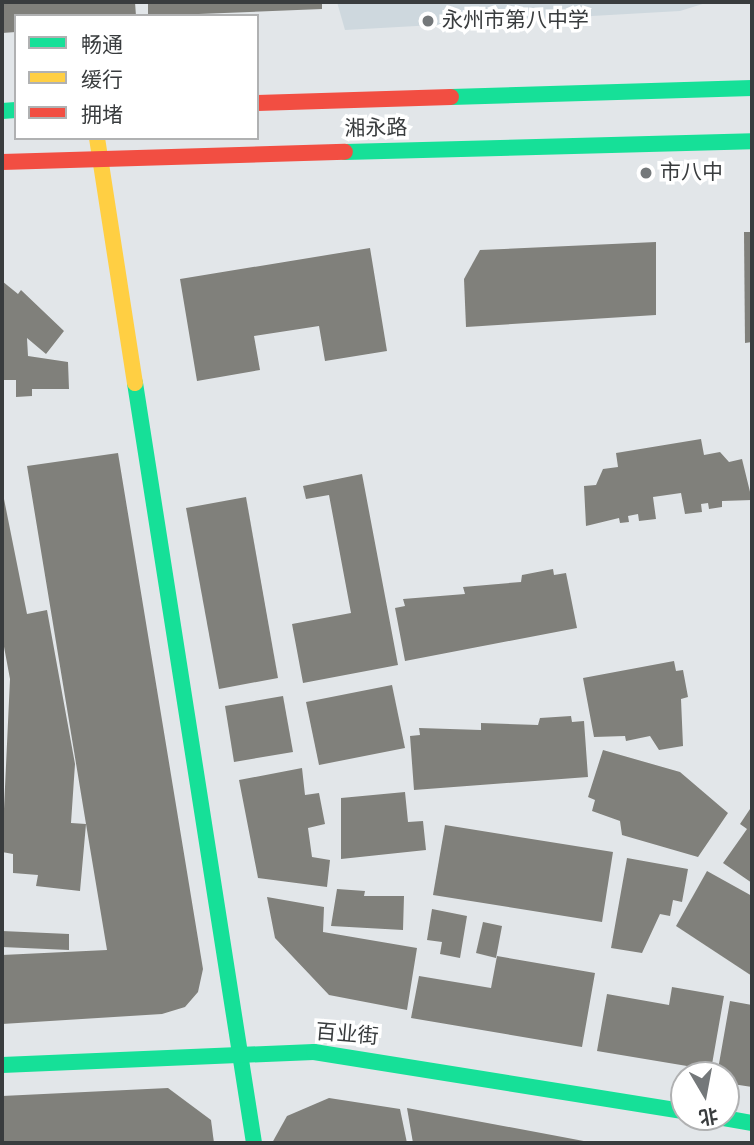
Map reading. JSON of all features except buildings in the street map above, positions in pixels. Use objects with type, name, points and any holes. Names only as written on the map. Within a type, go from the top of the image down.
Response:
[{"type":"street","name":"湘永路","points":[[259,103],[752,88]]},
{"type":"street","points":[[97,140],[242,1052],[254,1143]]},
{"type":"street","name":"湘永路","points":[[2,162],[752,141]]},
{"type":"street","name":"百业街","points":[[2,1065],[242,1052],[386,1060],[670,1109]]},
{"type":"shaded area","name":"永州市第八中学","points":[[337,2],[709,2],[680,11],[345,30]]},
{"type":"traffic: fast","points":[[451,97],[752,88]]},
{"type":"traffic: fast","points":[[2,111],[14,110]]},
{"type":"traffic: fast","points":[[345,152],[752,141]]},
{"type":"traffic: fast","points":[[135,383],[254,1143]]},
{"type":"traffic: fast","points":[[2,1065],[314,1052],[670,1109]]},
{"type":"traffic: fast","points":[[740,1121],[752,1123]]},
{"type":"traffic: slow","points":[[97,140],[135,383]]},
{"type":"traffic: jam","points":[[259,103],[451,97]]},
{"type":"traffic: jam","points":[[2,162],[345,152]]},
{"type":"place","name":"永州市第八中学","points":[[428,21]]},
{"type":"place","name":"市八中","points":[[646,173]]}]
